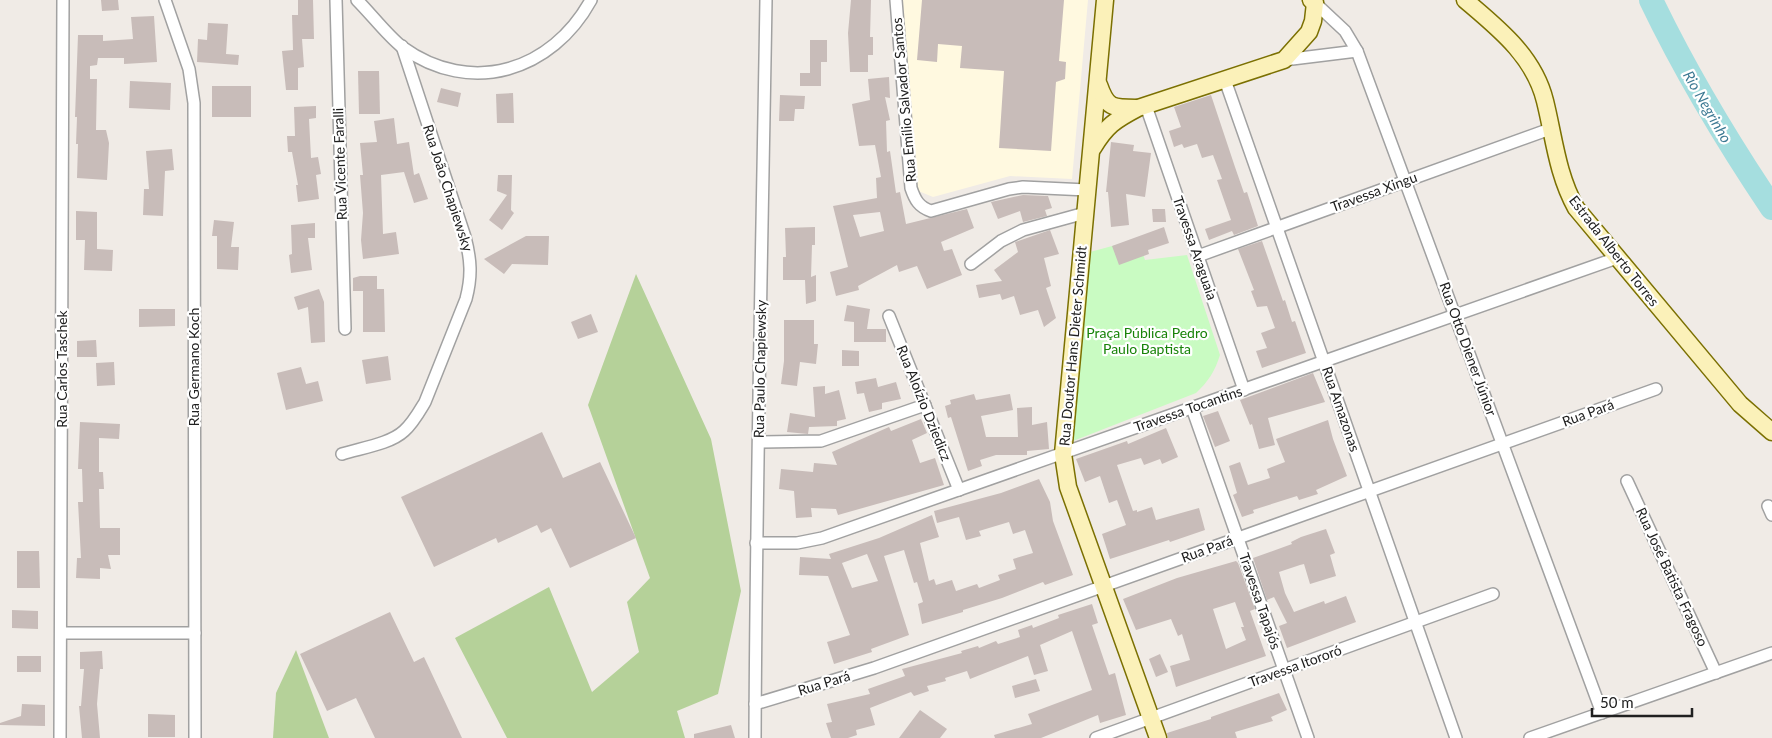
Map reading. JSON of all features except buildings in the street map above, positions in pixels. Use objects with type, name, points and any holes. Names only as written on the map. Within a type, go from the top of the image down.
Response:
[{"type":"street","name":"Rua Carlos Taschek","points":[[60,738],[63,0]]},
{"type":"street","name":"Rua Germano Koch","points":[[165,0],[189,69],[194,103],[194,738]]},
{"type":"street","name":"Rua Vicente Faralli","points":[[336,0],[344,329]]},
{"type":"street","points":[[357,0],[402,46],[434,65],[461,71],[490,72],[515,68],[538,58],[560,42],[581,19],[591,0]]},
{"type":"street","name":"Rua Paulo Chapiewsky","points":[[755,738],[756,543],[760,442],[766,0]]},
{"type":"street","name":"Rua Emílio Salvador Santos","points":[[896,0],[911,188],[922,208],[931,211],[1009,189],[1023,187],[1087,190]]},
{"type":"street","name":"Rua Doutor Hans Dieter Schmidt","points":[[1105,0],[1063,454],[1068,487],[1158,738]]},
{"type":"street","name":"Estrada Alberto Torres","points":[[1465,0],[1504,34],[1527,60],[1545,100],[1550,129],[1567,192],[1576,208],[1740,404],[1772,432]]},
{"type":"street","points":[[1284,60],[1309,32],[1313,21],[1313,1]]},
{"type":"street","name":"Rua Otto Diener Júnior","points":[[1313,1],[1345,31],[1357,51],[1602,713]]},
{"type":"street","name":"Rua João Chapiewsky","points":[[342,454],[404,432],[425,402],[466,299],[470,284],[472,269],[465,237],[402,46]]},
{"type":"street","points":[[1091,152],[1104,131],[1116,120],[1142,107],[1284,60],[1357,51]]},
{"type":"street","name":"Rua Amazonas","points":[[1225,80],[1456,738]]},
{"type":"street","points":[[1097,81],[1104,100],[1111,106],[1142,107]]},
{"type":"street","name":"Travessa Araguaia","points":[[1142,107],[1198,256],[1244,390]]},
{"type":"street","name":"Travessa Xingu","points":[[1198,256],[1550,129]]},
{"type":"street","points":[[970,264],[1001,241],[1023,230],[1085,213]]},
{"type":"street","name":"Travessa Tocantins","points":[[756,543],[797,543],[822,538],[1617,258]]},
{"type":"street","name":"Rua Aloízio Dziedicz","points":[[889,316],[959,490]]},
{"type":"street","name":"Rua Pará","points":[[755,704],[874,668],[1656,389]]},
{"type":"street","points":[[760,442],[821,441],[925,405]]},
{"type":"street","name":"Travessa Tapajós","points":[[1192,408],[1308,738]]},
{"type":"street","name":"Rua José Batista Fragoso","points":[[1627,481],[1716,673]]},
{"type":"street","name":"Travessa Itororó","points":[[1096,738],[1492,594]]},
{"type":"street","points":[[61,633],[194,633]]},
{"type":"street","points":[[1530,738],[1772,653]]},
{"type":"shaded area","points":[[900,0],[1088,0],[1072,179],[1010,176],[933,197],[916,190]]},
{"type":"green space","name":"Praça Pública Pedro Paulo Baptista","points":[[1138,239],[1145,260],[1187,255],[1220,355],[1211,376],[1196,393],[1073,441],[1090,252]]},
{"type":"green space","points":[[636,274],[711,439],[741,591],[718,694],[677,711],[685,738],[507,738],[455,638],[549,587],[592,692],[639,652],[627,602],[650,578],[588,405]]},
{"type":"green space","points":[[296,650],[329,738],[273,738],[276,693]]},
{"type":"waterway","name":"Rio Negrinho","points":[[1651,0],[1678,54],[1708,106],[1772,208]]}]
